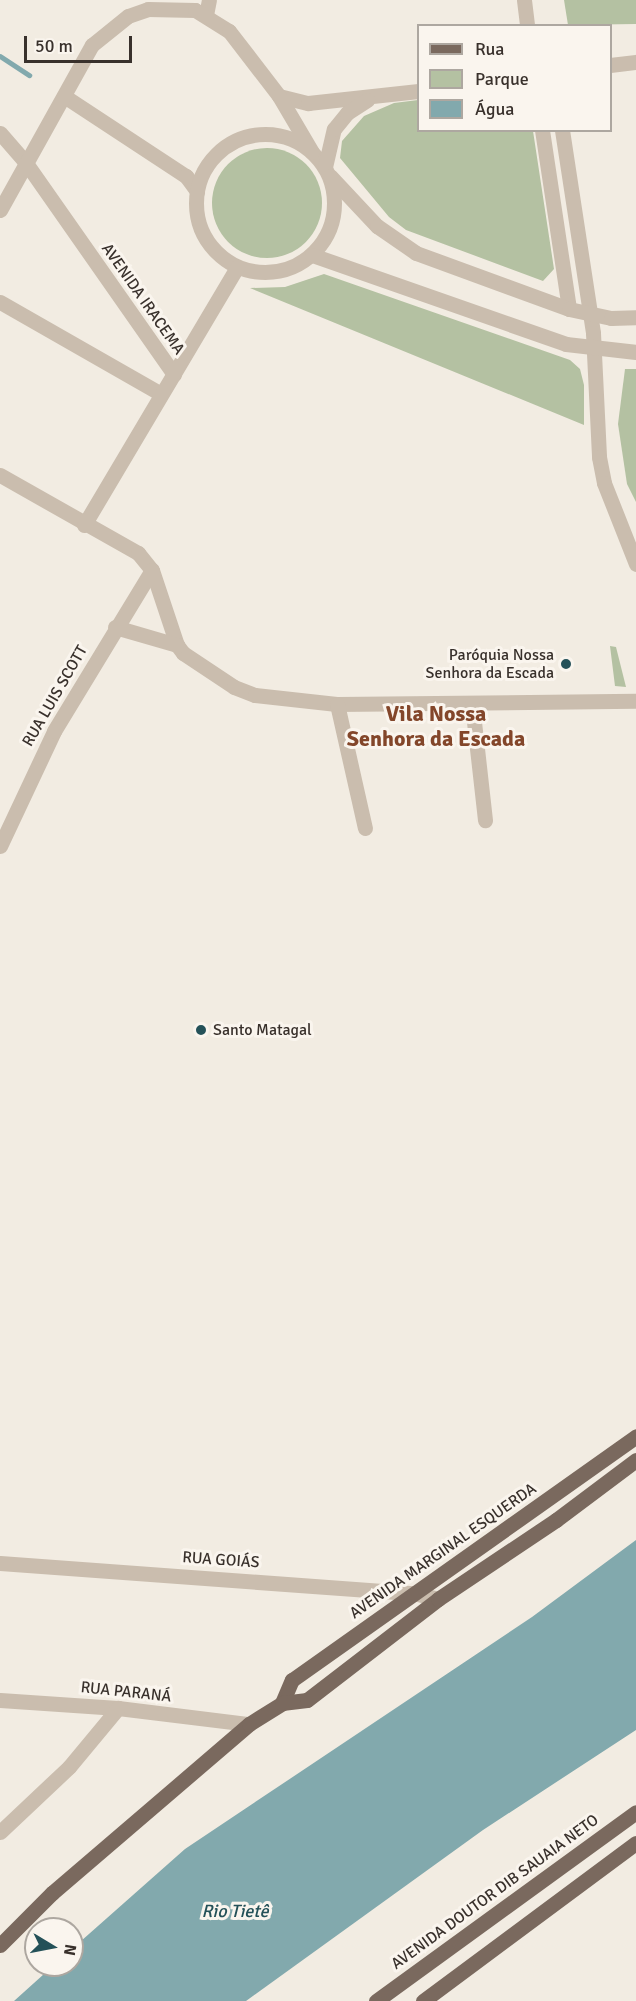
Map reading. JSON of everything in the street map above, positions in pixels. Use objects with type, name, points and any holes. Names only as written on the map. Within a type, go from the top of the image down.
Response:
[{"type":"main road","name":"AVENIDA MARGINAL ESQUERDA","points":[[282,1703],[292,1680],[636,1436]]},
{"type":"main road","name":"AVENIDA MARGINAL ESQUERDA","points":[[0,1945],[52,1893],[249,1724],[282,1703],[307,1700],[438,1599],[556,1520],[636,1460]]},
{"type":"main road","name":"AVENIDA DOUTOR DIB SAUAIA NETO","points":[[376,2001],[636,1812]]},
{"type":"main road","points":[[423,2001],[636,1843]]},
{"type":"street","points":[[524,0],[527,24]]},
{"type":"street","points":[[0,210],[92,45],[128,16],[166,8],[208,8],[243,45],[326,170],[377,226],[405,248],[569,309],[591,315],[636,317]]},
{"type":"street","points":[[612,65],[636,62]]},
{"type":"street","points":[[279,96],[308,103],[417,91]]},
{"type":"street","points":[[64,96],[186,176],[197,191]]},
{"type":"street","points":[[312,152],[284,136],[248,135],[217,153],[204,171],[197,191],[197,217],[204,235],[215,251],[237,267],[276,272],[312,255],[326,237],[333,219],[334,193],[326,170],[331,137],[340,120],[372,97]]},
{"type":"street","points":[[542,132],[569,309]]},
{"type":"street","points":[[562,132],[595,350],[599,457],[604,483],[633,557]]},
{"type":"street","name":"AVENIDA IRACEMA","points":[[0,133],[26,163],[174,374],[84,525]]},
{"type":"street","points":[[312,255],[566,344],[595,350],[636,352]]},
{"type":"street","points":[[174,374],[237,267]]},
{"type":"street","points":[[0,302],[161,394]]},
{"type":"street","points":[[0,476],[84,525],[138,553],[152,570],[177,645]]},
{"type":"street","name":"RUA LUIS SCOTT","points":[[2,841],[54,731],[152,570]]},
{"type":"street","points":[[116,627],[177,645],[214,675],[255,695],[338,704],[636,701]]},
{"type":"street","points":[[338,704],[365,828]]},
{"type":"street","points":[[472,704],[485,820]]},
{"type":"street","name":"RUA GOIÁS","points":[[0,1563],[414,1593],[438,1599]]},
{"type":"street","name":"RUA PARANÁ","points":[[0,1700],[118,1708],[249,1724]]},
{"type":"street","points":[[0,1832],[69,1767],[118,1708]]},
{"type":"green space","points":[[564,0],[636,0],[636,24],[568,24]]},
{"type":"green space","points":[[417,100],[417,132],[533,132],[554,269],[543,281],[406,230],[389,217],[340,158],[342,141],[364,116],[394,103]]},
{"type":"green space","points":[[267,148],[288,153],[306,164],[317,182],[322,203],[317,224],[306,242],[288,253],[267,258],[246,253],[228,242],[217,224],[212,203],[217,182],[228,164],[246,153]]},
{"type":"green space","points":[[324,274],[570,360],[580,369],[584,385],[584,425],[250,288],[285,287]]},
{"type":"green space","points":[[625,369],[636,369],[636,502],[627,484],[618,424]]},
{"type":"green space","points":[[610,646],[616,647],[626,687],[615,686]]},
{"type":"water","name":"Rio Tietê","points":[[636,1540],[636,1730],[483,1830],[246,2001],[14,2001],[41,1977],[84,1977],[84,1938],[185,1849],[532,1617]]},
{"type":"waterway","points":[[0,56],[29,75]]},
{"type":"place","name":"Paróquia Nossa Senhora da Escada","points":[[566,664]]},
{"type":"place","name":"Santo Matagal","points":[[201,1030]]},
{"type":"district","name":"Vila Nossa Senhora da Escada","points":[[436,726]]}]
